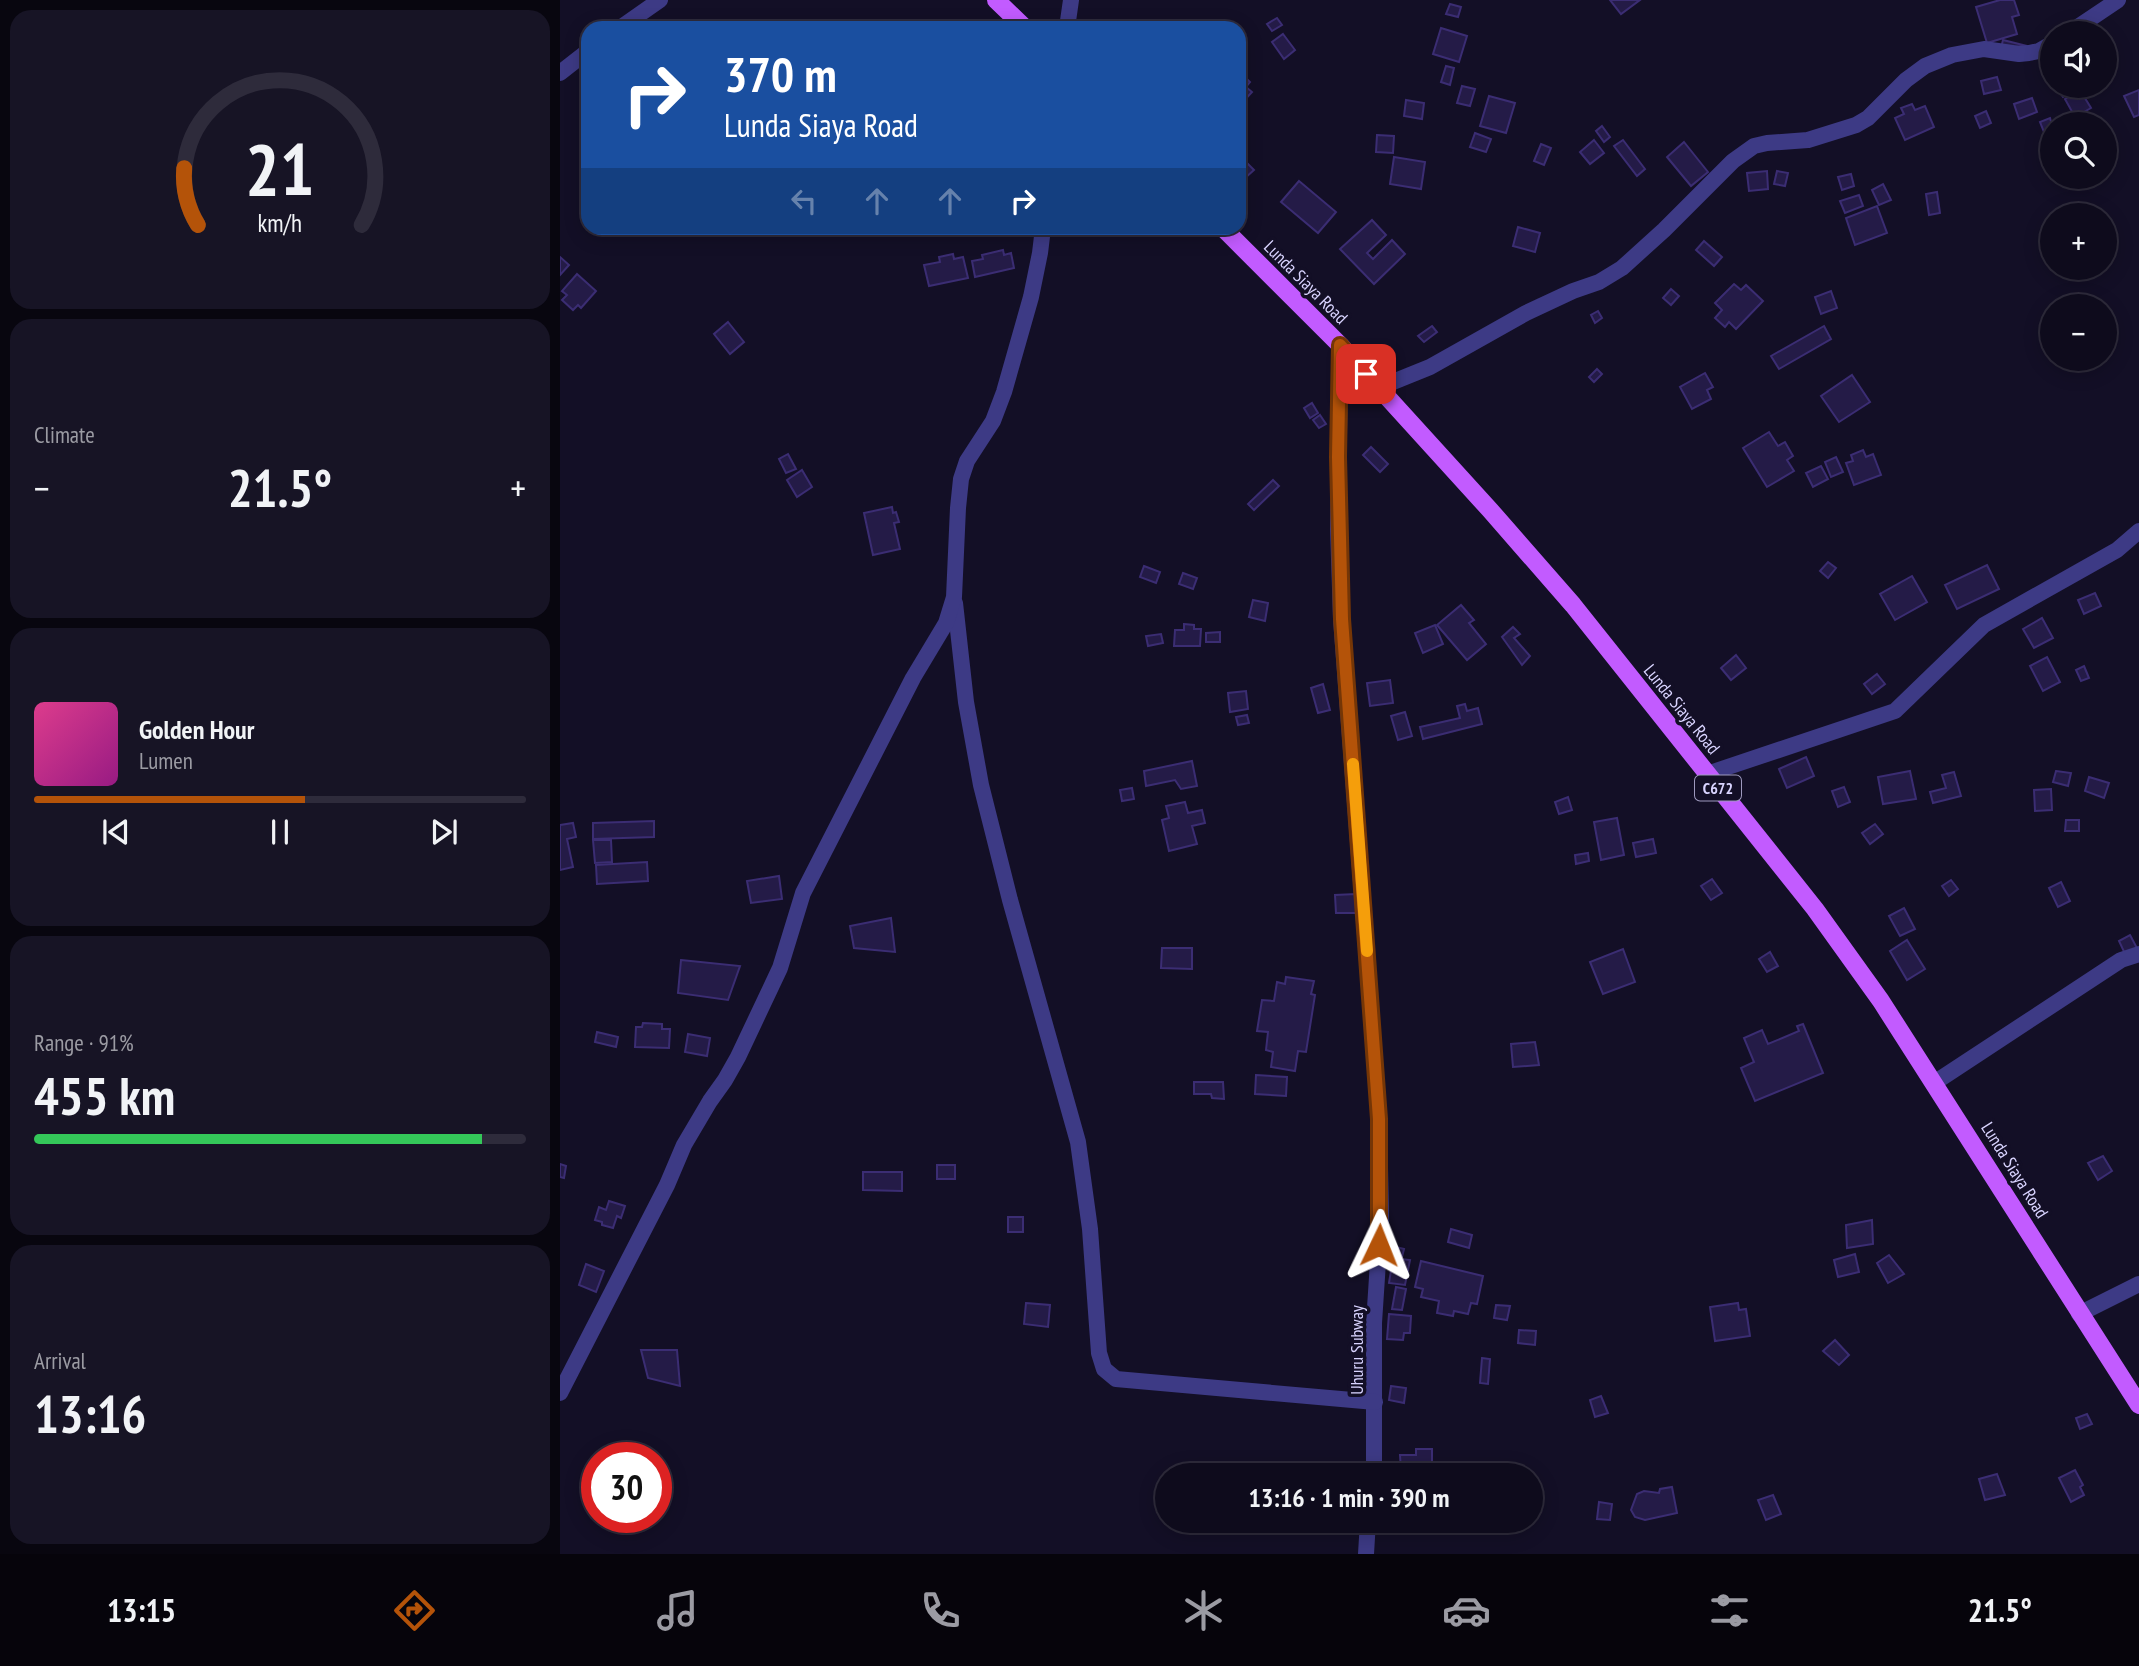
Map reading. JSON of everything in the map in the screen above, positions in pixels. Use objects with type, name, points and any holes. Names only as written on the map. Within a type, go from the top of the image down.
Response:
[{"type":"main road","points":[[996,0],[1018,21]]},
{"type":"main road","name":"Lunda Siaya Road","points":[[1230,235],[1340,345],[1490,509],[1573,606],[1815,909],[1881,1001],[2139,1405]]},
{"type":"street","points":[[630,21],[660,0]]},
{"type":"street","points":[[1069,21],[1071,0]]},
{"type":"street","points":[[2087,21],[2118,0]]},
{"type":"street","points":[[1378,388],[1430,367],[1526,313],[1599,282],[1622,268],[1733,161],[1754,146],[1808,140],[1856,125],[1868,118],[1906,80],[1925,66],[1952,55],[1984,49],[2019,54],[2040,50]]},
{"type":"street","points":[[560,73],[581,56]]},
{"type":"street","points":[[1043,235],[1031,297],[1004,392],[993,421],[967,461],[961,479],[954,597],[966,702],[981,785],[1013,912],[1078,1142],[1090,1229],[1099,1353],[1104,1369],[1116,1379],[1375,1402]]},
{"type":"street","name":"Uhuru Subway","points":[[1340,345],[1338,493],[1342,619],[1379,1119],[1381,1216],[1374,1324],[1374,1463]]},
{"type":"street","points":[[1707,774],[1895,711],[1984,625],[2117,550],[2139,531]]},
{"type":"street","points":[[560,1394],[667,1185],[684,1145],[738,1057],[780,968],[803,892],[913,677],[946,622],[954,597]]},
{"type":"street","points":[[1934,1083],[2121,960],[2139,954]]},
{"type":"street","points":[[2079,1314],[2139,1284]]},
{"type":"street","points":[[1366,1554],[1367,1533]]},
{"type":"building","points":[[1610,0],[1640,0],[1621,14]]},
{"type":"building","points":[[2000,0],[2014,0],[2019,15],[2012,17],[2017,34],[1987,43],[1976,7]]},
{"type":"building","points":[[1450,4],[1461,7],[1458,17],[1446,14]]},
{"type":"building","points":[[1277,18],[1282,25],[1272,31],[1267,24]]},
{"type":"building","points":[[1441,28],[1467,36],[1459,62],[1433,54]]},
{"type":"building","points":[[1283,34],[1295,50],[1284,59],[1272,42]]},
{"type":"building","points":[[2003,40],[2027,46],[2001,48]]},
{"type":"building","points":[[1446,66],[1454,68],[1450,85],[1441,82]]},
{"type":"building","points":[[1997,77],[2001,90],[1984,94],[1981,81]]},
{"type":"building","points":[[1462,86],[1475,89],[1470,106],[1457,103]]},
{"type":"building","points":[[1246,87],[1252,92],[1246,98]]},
{"type":"building","points":[[2139,90],[2139,115],[2134,117],[2124,96]]},
{"type":"building","points":[[1489,96],[1515,103],[1506,133],[1480,126]]},
{"type":"building","points":[[2032,98],[2037,112],[2019,119],[2014,104]]},
{"type":"building","points":[[2085,98],[2091,108],[2084,112],[2072,112],[2065,99]]},
{"type":"building","points":[[1406,100],[1424,103],[1422,119],[1404,116]]},
{"type":"building","points":[[1912,104],[1915,110],[1925,106],[1934,127],[1905,140],[1895,118],[1904,114],[1901,108]]},
{"type":"building","points":[[1986,111],[1991,123],[1980,128],[1975,116]]},
{"type":"building","points":[[1602,126],[1610,137],[1604,142],[1596,131]]},
{"type":"building","points":[[1475,133],[1491,139],[1486,152],[1470,147]]},
{"type":"building","points":[[1377,135],[1394,136],[1393,153],[1376,152]]},
{"type":"building","points":[[1594,140],[1604,153],[1590,164],[1580,152]]},
{"type":"building","points":[[1623,140],[1645,169],[1637,176],[1614,146]]},
{"type":"building","points":[[1684,142],[1708,172],[1691,186],[1667,157]]},
{"type":"building","points":[[1541,144],[1551,148],[1544,165],[1534,161]]},
{"type":"building","points":[[1394,157],[1425,162],[1421,189],[1390,184]]},
{"type":"building","points":[[1246,162],[1254,170],[1246,177]]},
{"type":"building","points":[[1767,171],[1768,189],[1749,191],[1747,173]]},
{"type":"building","points":[[1777,171],[1788,173],[1785,186],[1774,184]]},
{"type":"building","points":[[1851,174],[1854,186],[1842,190],[1838,177]]},
{"type":"building","points":[[1299,181],[1336,212],[1318,233],[1281,202]]},
{"type":"building","points":[[1883,184],[1891,200],[1879,205],[1872,190]]},
{"type":"building","points":[[1937,192],[1940,213],[1929,215],[1926,194]]},
{"type":"building","points":[[1859,195],[1863,206],[1845,213],[1840,201]]},
{"type":"building","points":[[1877,206],[1887,233],[1855,245],[1846,218]]},
{"type":"building","points":[[1372,220],[1386,235],[1367,253],[1373,259],[1392,240],[1405,254],[1374,284],[1340,249]]},
{"type":"building","points":[[1518,227],[1540,233],[1535,252],[1513,246]]},
{"type":"building","points":[[1704,241],[1722,257],[1714,266],[1696,250]]},
{"type":"building","points":[[1003,250],[1004,255],[1011,253],[1014,268],[975,277],[972,261],[983,259],[982,255]]},
{"type":"building","points":[[953,254],[954,259],[963,257],[968,278],[929,286],[924,265],[940,262],[939,257]]},
{"type":"building","points":[[560,257],[569,265],[560,275]]},
{"type":"building","points":[[577,274],[596,291],[581,308],[578,305],[573,310],[562,300],[567,295],[562,291]]},
{"type":"building","points":[[1734,284],[1741,290],[1746,285],[1763,301],[1736,329],[1729,322],[1725,327],[1715,318],[1722,310],[1715,303]]},
{"type":"building","points":[[1671,289],[1679,296],[1671,305],[1663,298]]},
{"type":"building","points":[[1831,291],[1837,308],[1821,314],[1815,297]]},
{"type":"building","points":[[1598,311],[1602,318],[1595,323],[1591,315]]},
{"type":"building","points":[[728,322],[744,342],[730,354],[714,334]]},
{"type":"building","points":[[1432,326],[1437,332],[1424,342],[1418,336]]},
{"type":"building","points":[[1824,326],[1831,339],[1779,369],[1771,356]]},
{"type":"building","points":[[1597,369],[1602,374],[1594,382],[1589,377]]},
{"type":"building","points":[[1705,373],[1713,387],[1707,390],[1711,399],[1692,409],[1680,387]]},
{"type":"building","points":[[1852,375],[1870,402],[1839,422],[1821,396]]},
{"type":"building","points":[[1312,403],[1318,413],[1310,418],[1304,408]]},
{"type":"building","points":[[1320,415],[1326,424],[1319,428],[1313,420]]},
{"type":"building","points":[[1769,432],[1778,446],[1785,442],[1793,456],[1787,460],[1794,471],[1767,487],[1743,448]]},
{"type":"building","points":[[1371,447],[1388,464],[1380,472],[1363,455]]},
{"type":"building","points":[[1863,450],[1866,457],[1873,454],[1881,475],[1854,485],[1846,463],[1853,461],[1851,455]]},
{"type":"building","points":[[788,454],[796,469],[786,473],[779,459]]},
{"type":"building","points":[[1836,457],[1843,472],[1831,477],[1825,462]]},
{"type":"building","points":[[1821,466],[1828,479],[1813,487],[1806,473]]},
{"type":"building","points":[[802,470],[812,487],[797,497],[787,480]]},
{"type":"building","points":[[1273,480],[1279,486],[1254,510],[1248,504]]},
{"type":"building","points":[[892,507],[899,522],[894,523],[900,549],[873,555],[864,513]]},
{"type":"building","points":[[1828,562],[1836,568],[1828,578],[1820,571]]},
{"type":"building","points":[[1987,565],[1999,589],[1957,609],[1945,585]]},
{"type":"building","points":[[1144,566],[1160,572],[1156,583],[1140,577]]},
{"type":"building","points":[[1183,573],[1197,578],[1193,589],[1179,584]]},
{"type":"building","points":[[1912,576],[1927,602],[1895,620],[1880,594]]},
{"type":"building","points":[[2095,593],[2101,606],[2084,614],[2078,600]]},
{"type":"building","points":[[1253,600],[1268,603],[1265,621],[1249,617]]},
{"type":"building","points":[[1461,605],[1474,620],[1469,623],[1486,644],[1467,660],[1437,625]]},
{"type":"building","points":[[2042,618],[2053,638],[2034,648],[2023,629]]},
{"type":"building","points":[[1184,624],[1201,629],[1200,646],[1174,646],[1175,630],[1184,630]]},
{"type":"building","points":[[1435,625],[1443,644],[1423,653],[1415,633]]},
{"type":"building","points":[[1513,627],[1520,634],[1514,638],[1530,656],[1522,665],[1502,637]]},
{"type":"building","points":[[1220,632],[1220,642],[1206,642],[1206,633]]},
{"type":"building","points":[[1161,634],[1163,643],[1148,646],[1146,636]]},
{"type":"building","points":[[1736,655],[1746,668],[1731,680],[1721,668]]},
{"type":"building","points":[[2047,657],[2060,682],[2043,691],[2030,666]]},
{"type":"building","points":[[2084,666],[2089,678],[2081,681],[2076,670]]},
{"type":"building","points":[[1877,674],[1885,684],[1872,694],[1864,684]]},
{"type":"building","points":[[1390,680],[1393,703],[1370,706],[1367,683]]},
{"type":"building","points":[[1323,684],[1330,710],[1318,713],[1311,688]]},
{"type":"building","points":[[1246,691],[1248,709],[1230,712],[1228,693]]},
{"type":"building","points":[[1465,704],[1467,711],[1478,708],[1482,724],[1423,739],[1420,727],[1460,718],[1457,706]]},
{"type":"building","points":[[1405,712],[1412,736],[1398,740],[1391,716]]},
{"type":"building","points":[[1247,715],[1249,723],[1238,725],[1236,717]]},
{"type":"building","points":[[1806,757],[1814,776],[1787,788],[1779,769]]},
{"type":"building","points":[[1192,761],[1197,786],[1181,789],[1175,780],[1146,786],[1144,771]]},
{"type":"building","points":[[1910,771],[1916,799],[1883,804],[1878,777]]},
{"type":"building","points":[[2056,771],[2071,773],[2068,786],[2053,782]]},
{"type":"building","points":[[1954,772],[1961,796],[1933,803],[1930,792],[1946,788],[1942,775]]},
{"type":"building","points":[[2089,777],[2109,783],[2104,798],[2085,791]]},
{"type":"building","points":[[1844,787],[1850,802],[1838,807],[1832,791]]},
{"type":"building","points":[[1132,788],[1134,799],[1122,801],[1120,790]]},
{"type":"building","points":[[2051,789],[2052,810],[2035,811],[2034,790]]},
{"type":"building","points":[[1568,797],[1572,810],[1559,814],[1555,802]]},
{"type":"building","points":[[1185,802],[1188,813],[1202,810],[1205,823],[1192,826],[1197,844],[1169,851],[1162,820],[1169,818],[1166,806]]},
{"type":"building","points":[[1617,818],[1624,855],[1601,860],[1594,822]]},
{"type":"building","points":[[2066,820],[2079,820],[2079,831],[2065,831]]},
{"type":"building","points":[[654,821],[654,837],[593,839],[593,823]]},
{"type":"building","points":[[573,823],[576,837],[567,839],[573,867],[560,870],[560,825]]},
{"type":"building","points":[[1875,824],[1883,834],[1870,844],[1862,833]]},
{"type":"building","points":[[1653,839],[1656,853],[1636,857],[1633,843]]},
{"type":"building","points":[[593,840],[611,840],[612,862],[595,863]]},
{"type":"building","points":[[1588,853],[1589,861],[1576,864],[1575,855]]},
{"type":"building","points":[[647,862],[648,881],[597,884],[596,865]]},
{"type":"building","points":[[779,876],[782,899],[751,903],[747,881]]},
{"type":"building","points":[[1712,879],[1722,893],[1711,900],[1701,886]]},
{"type":"building","points":[[1951,880],[1958,889],[1949,896],[1942,886]]},
{"type":"building","points":[[2061,882],[2070,901],[2058,907],[2049,888]]},
{"type":"building","points":[[1356,894],[1357,913],[1336,913],[1335,895]]},
{"type":"building","points":[[1904,908],[1915,929],[1900,936],[1889,916]]},
{"type":"building","points":[[891,918],[895,952],[854,948],[850,926]]},
{"type":"building","points":[[2130,935],[2138,950],[2126,956],[2119,941]]},
{"type":"building","points":[[1907,940],[1925,969],[1907,980],[1890,951]]},
{"type":"building","points":[[1162,948],[1192,948],[1192,969],[1161,968]]},
{"type":"building","points":[[1623,949],[1635,982],[1603,994],[1590,962]]},
{"type":"building","points":[[1770,952],[1778,966],[1767,972],[1759,959]]},
{"type":"building","points":[[681,960],[740,966],[728,1000],[678,993]]},
{"type":"building","points":[[1286,977],[1314,981],[1311,994],[1315,995],[1306,1052],[1298,1051],[1295,1071],[1271,1067],[1273,1052],[1266,1050],[1268,1032],[1257,1031],[1262,1000],[1274,1001],[1277,982],[1285,984]]},
{"type":"building","points":[[643,1023],[662,1024],[662,1029],[670,1029],[669,1048],[635,1047],[636,1027],[642,1027]]},
{"type":"building","points":[[1803,1024],[1823,1073],[1755,1101],[1741,1068],[1754,1062],[1744,1038],[1762,1030],[1768,1044],[1799,1031],[1797,1026]]},
{"type":"building","points":[[597,1032],[618,1037],[616,1047],[595,1042]]},
{"type":"building","points":[[688,1034],[710,1038],[707,1056],[685,1052]]},
{"type":"building","points":[[1535,1042],[1539,1065],[1513,1067],[1511,1044]]},
{"type":"building","points":[[1256,1075],[1287,1077],[1286,1096],[1255,1094]]},
{"type":"building","points":[[1194,1082],[1223,1082],[1224,1099],[1212,1098],[1211,1094],[1194,1094]]},
{"type":"building","points":[[2103,1156],[2112,1171],[2098,1180],[2088,1163]]},
{"type":"building","points":[[560,1164],[566,1166],[564,1178],[560,1177]]},
{"type":"building","points":[[937,1165],[955,1165],[955,1179],[937,1179]]},
{"type":"building","points":[[863,1172],[902,1172],[902,1191],[863,1190]]},
{"type":"building","points":[[609,1201],[625,1206],[621,1218],[617,1216],[613,1228],[595,1220],[599,1207],[606,1210]]},
{"type":"building","points":[[1008,1217],[1023,1217],[1023,1232],[1008,1232]]},
{"type":"building","points":[[1872,1220],[1873,1244],[1847,1248],[1846,1225]]},
{"type":"building","points":[[1451,1229],[1472,1235],[1469,1248],[1448,1242]]},
{"type":"building","points":[[1392,1246],[1404,1249],[1402,1257],[1390,1254]]},
{"type":"building","points":[[1855,1254],[1859,1272],[1838,1277],[1834,1260]]},
{"type":"building","points":[[1889,1255],[1904,1274],[1888,1283],[1877,1263]]},
{"type":"building","points":[[1393,1258],[1410,1260],[1405,1285],[1389,1283]]},
{"type":"building","points":[[1421,1261],[1483,1276],[1477,1304],[1471,1303],[1468,1314],[1454,1311],[1453,1316],[1437,1313],[1439,1301],[1421,1297],[1423,1289],[1415,1287]]},
{"type":"building","points":[[586,1264],[604,1271],[596,1292],[579,1285]]},
{"type":"building","points":[[1396,1287],[1406,1289],[1402,1310],[1392,1309]]},
{"type":"building","points":[[1026,1303],[1050,1305],[1048,1327],[1024,1324]]},
{"type":"building","points":[[1738,1303],[1739,1310],[1746,1309],[1750,1336],[1715,1341],[1710,1307]]},
{"type":"building","points":[[1496,1305],[1510,1306],[1507,1320],[1494,1318]]},
{"type":"building","points":[[1389,1314],[1411,1316],[1410,1333],[1404,1333],[1403,1340],[1387,1339]]},
{"type":"building","points":[[1519,1330],[1536,1331],[1535,1345],[1518,1343]]},
{"type":"building","points":[[1835,1340],[1849,1355],[1839,1365],[1823,1351]]},
{"type":"building","points":[[641,1350],[677,1350],[680,1386],[648,1378]]},
{"type":"building","points":[[1482,1358],[1490,1359],[1488,1384],[1480,1383]]},
{"type":"building","points":[[1391,1386],[1406,1388],[1404,1403],[1389,1400]]},
{"type":"building","points":[[1601,1396],[1608,1413],[1595,1417],[1590,1400]]},
{"type":"building","points":[[2087,1414],[2092,1424],[2080,1429],[2076,1418]]},
{"type":"building","points":[[1416,1449],[1432,1449],[1432,1463],[1400,1463],[1400,1455],[1416,1455]]},
{"type":"building","points":[[2075,1470],[2083,1485],[2080,1487],[2084,1495],[2071,1502],[2059,1478]]},
{"type":"building","points":[[1997,1474],[2005,1495],[1985,1500],[1979,1479]]},
{"type":"building","points":[[1672,1487],[1677,1513],[1645,1520],[1635,1517],[1631,1510],[1637,1494],[1644,1491],[1659,1493],[1660,1489]]},
{"type":"building","points":[[1773,1495],[1781,1514],[1766,1520],[1758,1500]]},
{"type":"building","points":[[1599,1502],[1612,1504],[1610,1520],[1597,1519]]},
{"type":"slow traffic","points":[[1353,764],[1367,951]]},
{"type":"route","points":[[1366,374],[1340,345],[1338,529],[1342,619],[1379,1119],[1379,1245]]}]
